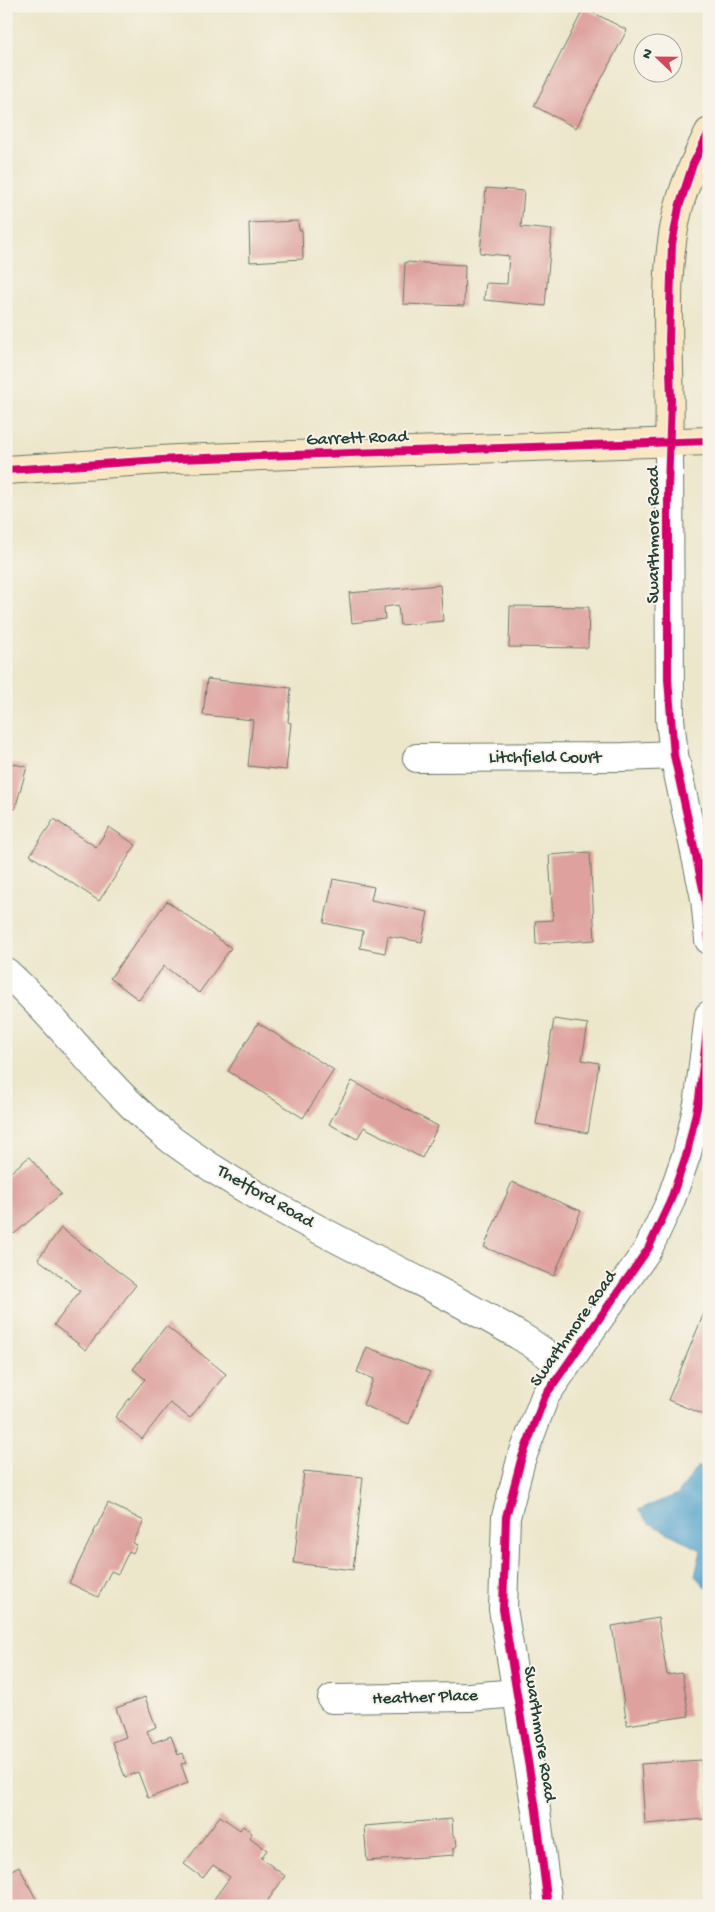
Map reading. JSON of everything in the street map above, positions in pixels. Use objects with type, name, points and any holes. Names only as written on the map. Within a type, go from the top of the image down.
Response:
[{"type":"street","name":"Swarthmore Road","points":[[709,132],[693,164],[682,198],[672,244],[670,283],[671,399],[669,442],[668,679],[674,754],[705,898],[709,940]]},
{"type":"street","name":"Garrett Road","points":[[6,470],[167,459],[709,441]]},
{"type":"street","name":"Litchfield Court","points":[[417,758],[624,757],[674,754]]},
{"type":"street","name":"Thetford Road","points":[[6,972],[31,994],[128,1104],[174,1142],[254,1194],[519,1335],[564,1367]]},
{"type":"street","name":"Swarthmore Road","points":[[548,1906],[518,1693],[503,1609],[506,1517],[521,1460],[545,1396],[648,1249],[670,1202],[687,1153],[699,1099],[709,1015]]},
{"type":"street","name":"Heather Place","points":[[332,1699],[469,1697],[518,1693]]},
{"type":"water","points":[[697,1467],[709,1468],[709,1591],[695,1576],[701,1550],[649,1523],[638,1510],[678,1494]]},
{"type":"building","points":[[584,8],[627,30],[576,128],[534,106]]},
{"type":"building","points":[[486,188],[524,191],[521,227],[552,230],[545,306],[484,300],[486,283],[507,284],[509,256],[480,253]]},
{"type":"building","points":[[298,221],[299,230],[302,230],[303,259],[250,262],[249,223]]},
{"type":"building","points":[[405,262],[465,265],[464,306],[403,304]]},
{"type":"building","points":[[440,585],[443,621],[400,625],[398,605],[384,607],[385,619],[352,623],[349,593]]},
{"type":"building","points":[[510,606],[589,607],[588,648],[509,647]]},
{"type":"building","points":[[207,679],[291,688],[288,722],[291,723],[286,770],[248,766],[253,720],[203,715]]},
{"type":"building","points":[[6,762],[27,767],[15,809],[6,807]]},
{"type":"building","points":[[54,819],[96,847],[109,827],[136,845],[99,901],[30,855]]},
{"type":"building","points":[[590,852],[595,940],[536,944],[535,921],[553,920],[549,855]]},
{"type":"building","points":[[333,879],[374,887],[371,900],[428,912],[422,942],[388,936],[385,953],[360,948],[363,931],[324,923]]},
{"type":"building","points":[[167,901],[231,948],[199,993],[164,966],[139,1000],[110,978]]},
{"type":"building","points":[[554,1019],[588,1024],[582,1060],[599,1063],[588,1133],[536,1124]]},
{"type":"building","points":[[258,1023],[334,1070],[303,1118],[228,1071]]},
{"type":"building","points":[[352,1081],[438,1126],[422,1158],[364,1127],[357,1139],[329,1124]]},
{"type":"building","points":[[29,1157],[61,1194],[14,1234],[6,1225],[6,1176]]},
{"type":"building","points":[[512,1182],[581,1211],[554,1276],[484,1247]]},
{"type":"building","points":[[61,1228],[136,1285],[86,1350],[54,1325],[80,1291],[38,1259]]},
{"type":"building","points":[[709,1301],[709,1417],[668,1400]]},
{"type":"building","points":[[166,1326],[226,1374],[190,1418],[170,1403],[142,1439],[115,1417],[145,1379],[133,1369]]},
{"type":"building","points":[[367,1347],[430,1372],[409,1424],[363,1405],[373,1379],[357,1372]]},
{"type":"building","points":[[304,1471],[363,1477],[353,1570],[294,1563]]},
{"type":"building","points":[[108,1503],[144,1521],[133,1543],[137,1545],[133,1553],[129,1551],[118,1574],[111,1571],[98,1597],[69,1583]]},
{"type":"building","points":[[658,1618],[667,1675],[682,1673],[689,1716],[627,1725],[612,1626]]},
{"type":"building","points":[[145,1697],[156,1727],[147,1731],[152,1743],[171,1736],[178,1755],[183,1753],[186,1763],[181,1764],[188,1783],[148,1798],[138,1772],[125,1777],[112,1742],[126,1737],[116,1708]]},
{"type":"building","points":[[701,1760],[705,1819],[645,1824],[641,1764]]},
{"type":"building","points":[[220,1816],[240,1830],[243,1826],[252,1833],[249,1837],[267,1850],[261,1858],[285,1876],[264,1906],[223,1906],[214,1899],[230,1877],[213,1865],[203,1878],[184,1864]]},
{"type":"building","points":[[452,1819],[453,1836],[456,1838],[457,1846],[454,1848],[454,1855],[367,1861],[364,1826]]},
{"type":"building","points":[[19,1866],[37,1901],[29,1906],[6,1906],[6,1873]]},
{"type":"cycle path","points":[[709,132],[693,164],[679,207],[672,244],[669,341],[671,399],[668,489],[668,679],[674,755],[705,898],[709,940]]},
{"type":"cycle path","points":[[6,470],[177,459],[709,441]]},
{"type":"cycle path","points":[[548,1906],[536,1810],[503,1609],[506,1517],[521,1460],[545,1396],[648,1249],[670,1202],[687,1153],[699,1099],[709,1015]]}]
